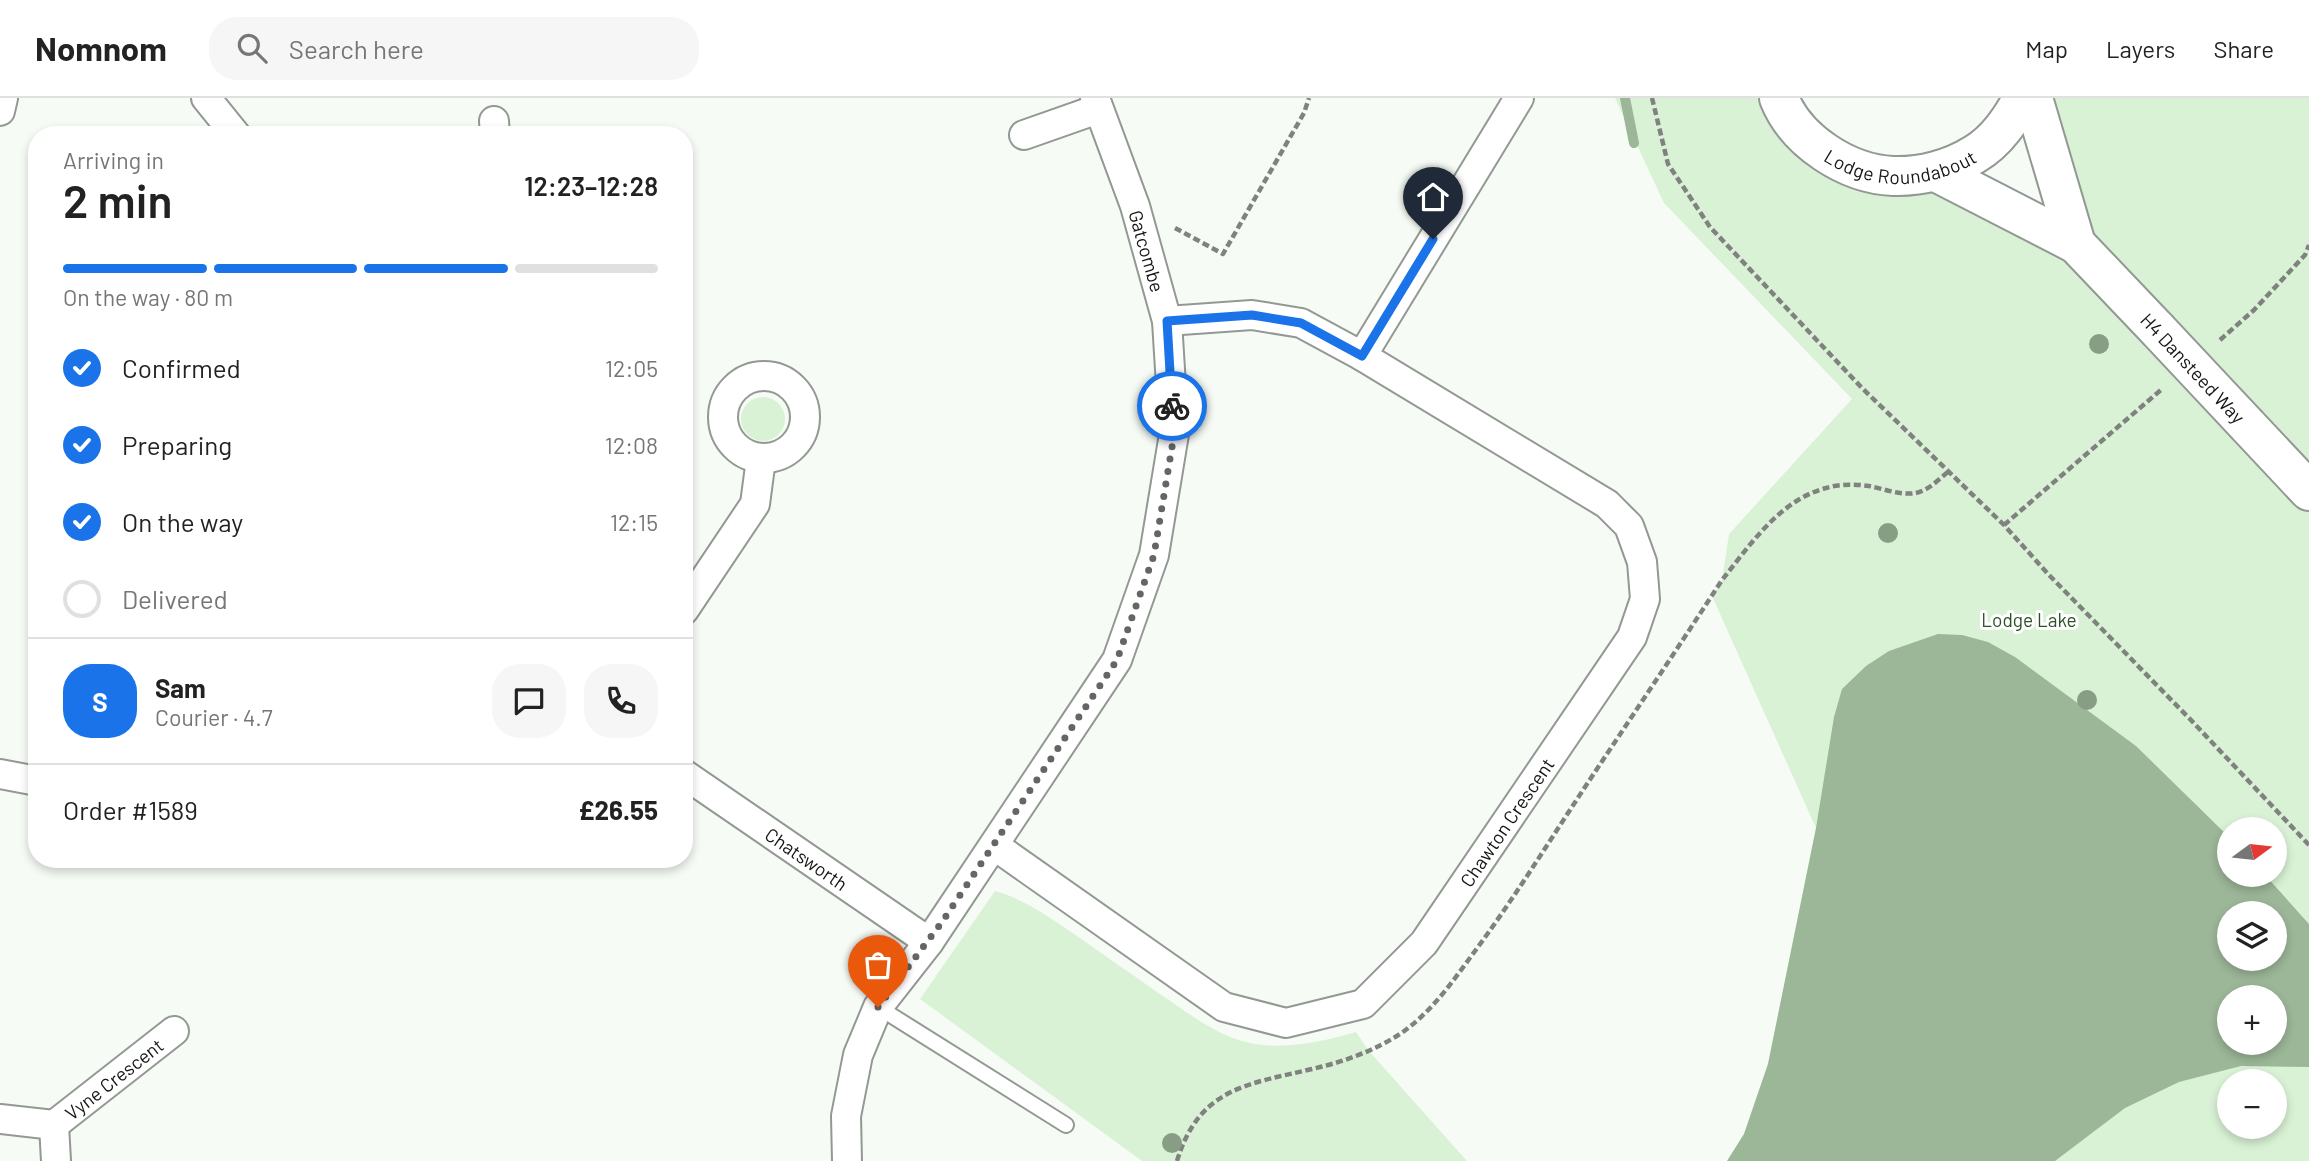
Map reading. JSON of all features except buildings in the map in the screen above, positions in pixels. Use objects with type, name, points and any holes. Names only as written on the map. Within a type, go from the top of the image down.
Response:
[{"type":"street","points":[[0,111],[3,98]]},
{"type":"street","points":[[206,98],[229,126]]},
{"type":"street","points":[[1362,356],[1519,98]]},
{"type":"street","name":"Lodge Roundabout","points":[[1779,98],[1784,111],[1813,144],[1850,166],[1892,176],[1936,172],[1976,154],[2008,125],[2023,98]]},
{"type":"street","name":"H4 Dansteed Way","points":[[2033,98],[2076,244]]},
{"type":"street","points":[[1024,135],[1097,103]]},
{"type":"street","name":"Gatcombe","points":[[847,1161],[846,1116],[853,1079],[858,1055],[878,1007],[929,942],[1117,660],[1154,555],[1174,435],[1167,321],[1135,206],[1097,103]]},
{"type":"street","name":"H4 Dansteed Way","points":[[1936,172],[2076,244],[2309,491]]},
{"type":"street","name":"Chawton Crescent","points":[[995,846],[1224,1007],[1286,1023],[1363,1004],[1424,943],[1632,637],[1645,599],[1642,562],[1629,526],[1607,504],[1362,356],[1301,323],[1252,315],[1167,321]]},
{"type":"street","points":[[693,597],[755,504],[761,459]]},
{"type":"street","points":[[0,774],[28,779]]},
{"type":"street","name":"Chatsworth","points":[[693,780],[929,942]]},
{"type":"street","name":"Vyne Crescent","points":[[0,1119],[54,1125],[174,1031]]},
{"type":"street","name":"Vyne Crescent","points":[[54,1125],[56,1161]]},
{"type":"lane","points":[[878,1007],[1066,1125]]},
{"type":"path","points":[[1135,206],[1223,254],[1304,113],[1309,98]]},
{"type":"path","points":[[1652,98],[1668,164],[1710,227],[1862,388],[2004,525],[2309,845]]},
{"type":"green space","name":"Lodge Lake","points":[[1615,98],[1778,98],[1821,149],[1936,171],[2076,243],[2033,98],[2309,98],[2309,1161],[1727,1161],[1744,1134],[1768,1064],[1816,828],[1712,596],[1722,580],[1729,534],[1852,399],[1664,203]]},
{"type":"green space","points":[[763,397],[778,404],[785,419],[778,434],[763,441],[748,434],[741,419],[748,404]]},
{"type":"green space","points":[[995,891],[1046,915],[1190,1015],[1237,1040],[1277,1046],[1317,1042],[1356,1032],[1369,1051],[1467,1161],[1142,1161],[920,999]]},
{"type":"shaded area","name":"Lodge Lake","points":[[1938,634],[1962,635],[1988,642],[2015,657],[2136,746],[2217,825],[2217,887],[2276,887],[2309,924],[2309,1067],[2241,1066],[2217,1069],[2217,1072],[2179,1082],[2125,1108],[2055,1161],[1727,1161],[1744,1134],[1768,1064],[1816,828],[1834,717],[1842,689],[1866,666],[1889,651]]},
{"type":"waterway","points":[[1625,98],[1634,143]]},
{"type":"way so far","points":[[878,1007],[929,942],[1117,660],[1154,555],[1174,435],[1172,406]]},
{"type":"route","points":[[1172,406],[1167,321],[1252,315],[1301,323],[1362,356],[1433,239]]}]
